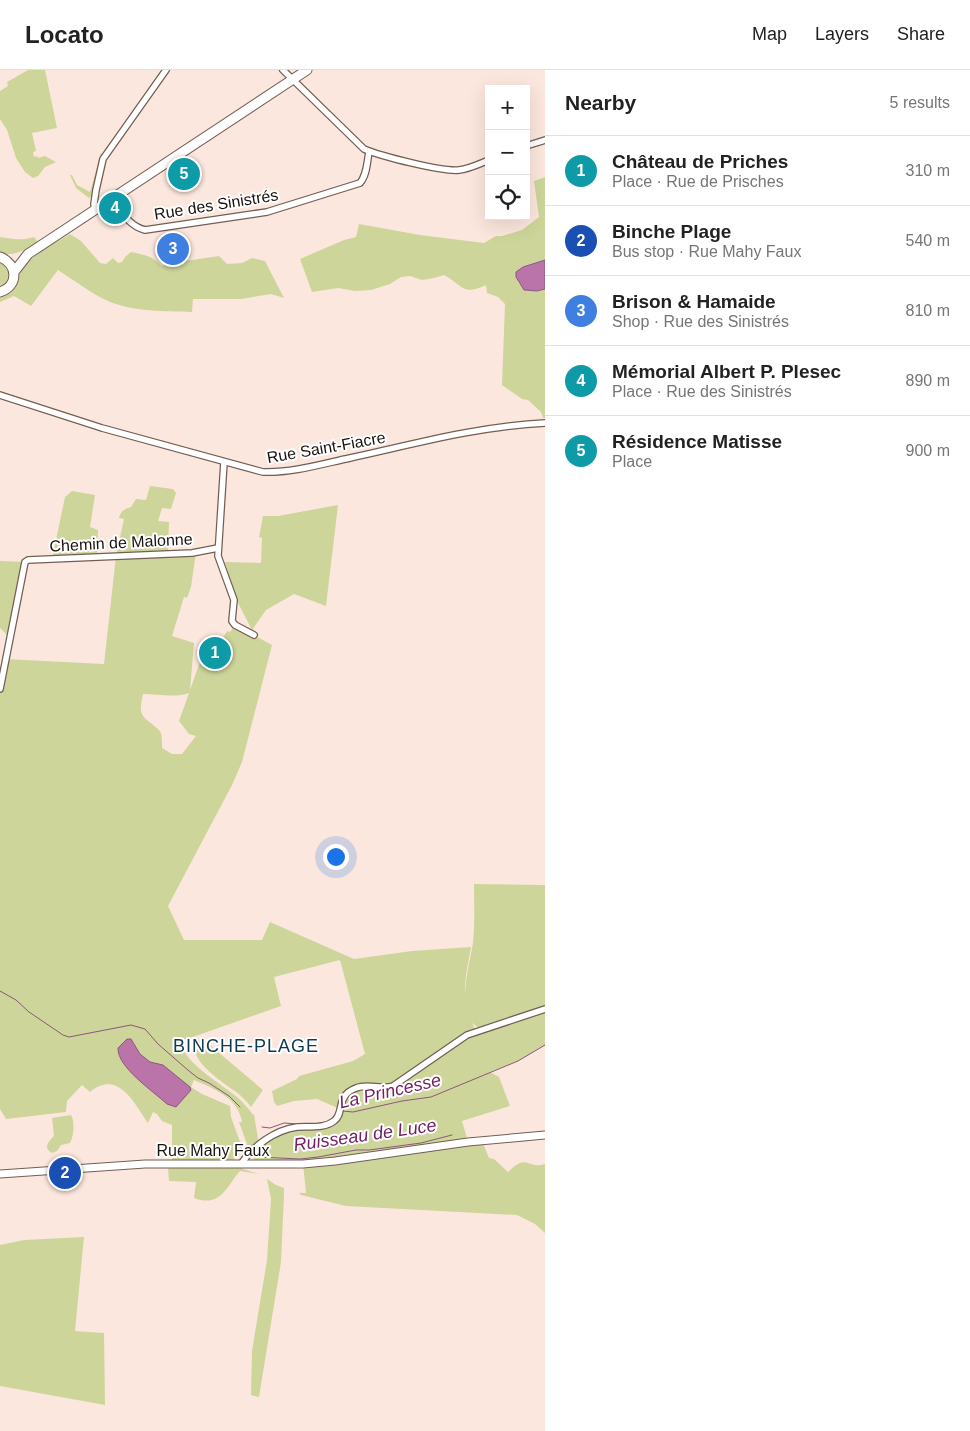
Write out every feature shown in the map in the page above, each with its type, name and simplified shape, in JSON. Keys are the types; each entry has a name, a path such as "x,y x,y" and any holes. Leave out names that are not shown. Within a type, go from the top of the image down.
{"main road":[{"path":"14,272 28,254 307,70"},
{"path":"3,259 28,254"},
{"path":"0,292 9,288 14,272 12,265 3,259"}],"street":[{"path":"95,210 96,190 103,159 166,70"},
{"path":"283,70 354,141 369,152 450,170 465,169 485,162"},
{"path":"530,145 545,140"},
{"name":"Rue des Sinistrés","path":"112,199 130,222 138,228 145,230 267,212 360,183 366,172 369,152"},
{"name":"Rue Saint-Fiacre","path":"0,395 102,428 256,471 272,473 499,426 545,423"},
{"path":"224,462 218,556 234,600 232,621 235,625 254,635"},
{"name":"Chemin de Malonne","path":"0,689 25,562 28,560 192,554 218,548"},
{"path":"241,1164 249,1152 281,1132 297,1127 328,1124 337,1119 342,1099 352,1090 362,1086 380,1088 394,1086 467,1035 545,1008"},
{"name":"Rue Mahy Faux","path":"0,1174 145,1164 303,1164 468,1142 545,1135"}],"green space":[{"path":"28,70 45,70 57,128 32,133 36,151 33,152 34,157 45,156 56,162 45,167 38,176 33,178 25,172 16,158 7,130 0,119 0,91 8,86 7,82"},
{"path":"101,153 103,156 92,196 89,198 76,188 70,175 72,175 77,185 90,192"},
{"path":"545,177 545,260 523,267 517,272 518,282 526,291 545,289 545,418 528,400 522,399 502,385 505,304 498,297 487,293 486,285 467,290 444,275 422,280 410,276 401,277 390,284 371,290 355,291 338,288 312,292 300,259 344,240 356,237 359,224 420,235 484,243 496,236 522,230 539,217 534,181"},
{"path":"70,234 81,241 100,263 106,264 113,258 118,263 122,262 131,252 148,256 162,266 219,256 227,264 242,263 252,258 265,261 284,298 271,294 241,299 193,299 192,312 138,309 118,305 101,298 58,270 31,306 14,296 0,302 0,298 6,296 14,288 23,268 31,259"},
{"path":"0,237 21,239 34,237 38,242 20,252 5,254 0,252"},
{"path":"0,262 7,267 10,276 5,285 0,288"},
{"path":"150,486 173,489 176,493 171,509 162,508 158,521 169,522 168,554 196,552 191,587 187,598 184,597 172,636 194,643 190,690 207,642 216,644 235,625 272,645 242,762 232,785 168,906 184,940 262,940 270,922 354,959 412,951 471,947 465,980 465,1000 476,1031 545,1009 545,1045 518,1061 490,1072 499,1077 510,1106 462,1121 468,1142 482,1141 489,1158 494,1159 508,1172 524,1162 534,1165 545,1164 545,1233 535,1224 517,1215 346,1206 301,1195 299,1193 306,1193 303,1164 255,1161 252,1156 252,1148 248,1147 239,1122 242,1122 236,1106 224,1095 194,1080 191,1087 230,1106 231,1117 243,1150 231,1161 172,1160 172,1125 162,1121 153,1112 148,1123 124,1091 117,1086 109,1084 100,1086 90,1092 82,1085 67,1101 66,1112 6,1119 0,1109 0,689 5,659 104,664 116,556 124,519 119,518 122,512 131,507 136,499 146,500","holes":["189,693 179,721 189,734 196,736 182,754 172,754 162,748 161,733 142,714 143,694 172,696","340,960 365,1054 353,1061 299,1076 297,1079 272,1091 274,1102 277,1106 294,1101 317,1099 340,1109 330,1123 281,1132 259,1145 254,1114 237,1097 193,1063 183,1047 184,1040 281,1006 274,977","133,1042 140,1054 150,1062 163,1065 190,1087 118,1048"]},
{"path":"72,491 95,495 90,527 98,530 97,557 52,559 65,497"},
{"path":"338,505 326,606 294,594 266,610 252,630 235,597 225,562 261,563 262,538 259,537 263,516 278,516"},
{"path":"0,561 25,562 9,637 0,628"},
{"path":"474,884 545,885 545,1007 481,1028 472,1023 467,1014 465,1002 465,989 474,935"},
{"path":"201,1040 205,1041 263,1090 251,1107 240,1095 203,1065 195,1050 196,1043"},
{"path":"71,1115 74,1129 70,1143 61,1145 57,1151 52,1153 47,1147 54,1136 52,1118"},
{"path":"171,1165 233,1166 259,1174 240,1171 217,1198 203,1200 194,1198 196,1182 169,1181 168,1168"},
{"path":"267,1179 284,1188 284,1195 281,1262 259,1397 251,1395 252,1351 267,1260 271,1199"},
{"path":"84,1237 75,1331 104,1333 105,1405 0,1386 0,1245 24,1240"}],"shaded area":[{"path":"545,260 545,289 537,291 524,290 516,277 516,272 523,267"},
{"path":"127,1039 131,1039 140,1054 150,1062 163,1065 190,1087 191,1090 176,1107 167,1104 129,1071 123,1063 118,1048"}],"waterway":[{"name":"La Princesse","path":"0,991 16,1000 29,1012 63,1035 69,1037 131,1025 145,1029 158,1044 189,1071 229,1096 240,1107"},
{"name":"La Princesse","path":"342,1111 353,1112 402,1101 431,1097 518,1061 545,1045"},
{"name":"La Princesse","path":"314,1124 327,1122"},
{"name":"La Princesse","path":"262,1127 270,1128 284,1123 297,1124"},
{"name":"Ruisseau de Luce","path":"254,1153 258,1157 300,1159 356,1150 421,1143 452,1135"}],"place":[{"name":"Résidence Matisse","path":"184,174"},
{"name":"Mémorial Albert P. Plesec","path":"115,208"},
{"name":"Brison & Hamaide","path":"173,249"},
{"name":"Château de Priches","path":"215,653"},
{"name":"Binche Plage","path":"65,1173"}],"district":[{"name":"BINCHE-PLAGE","path":"246,1046"}]}
